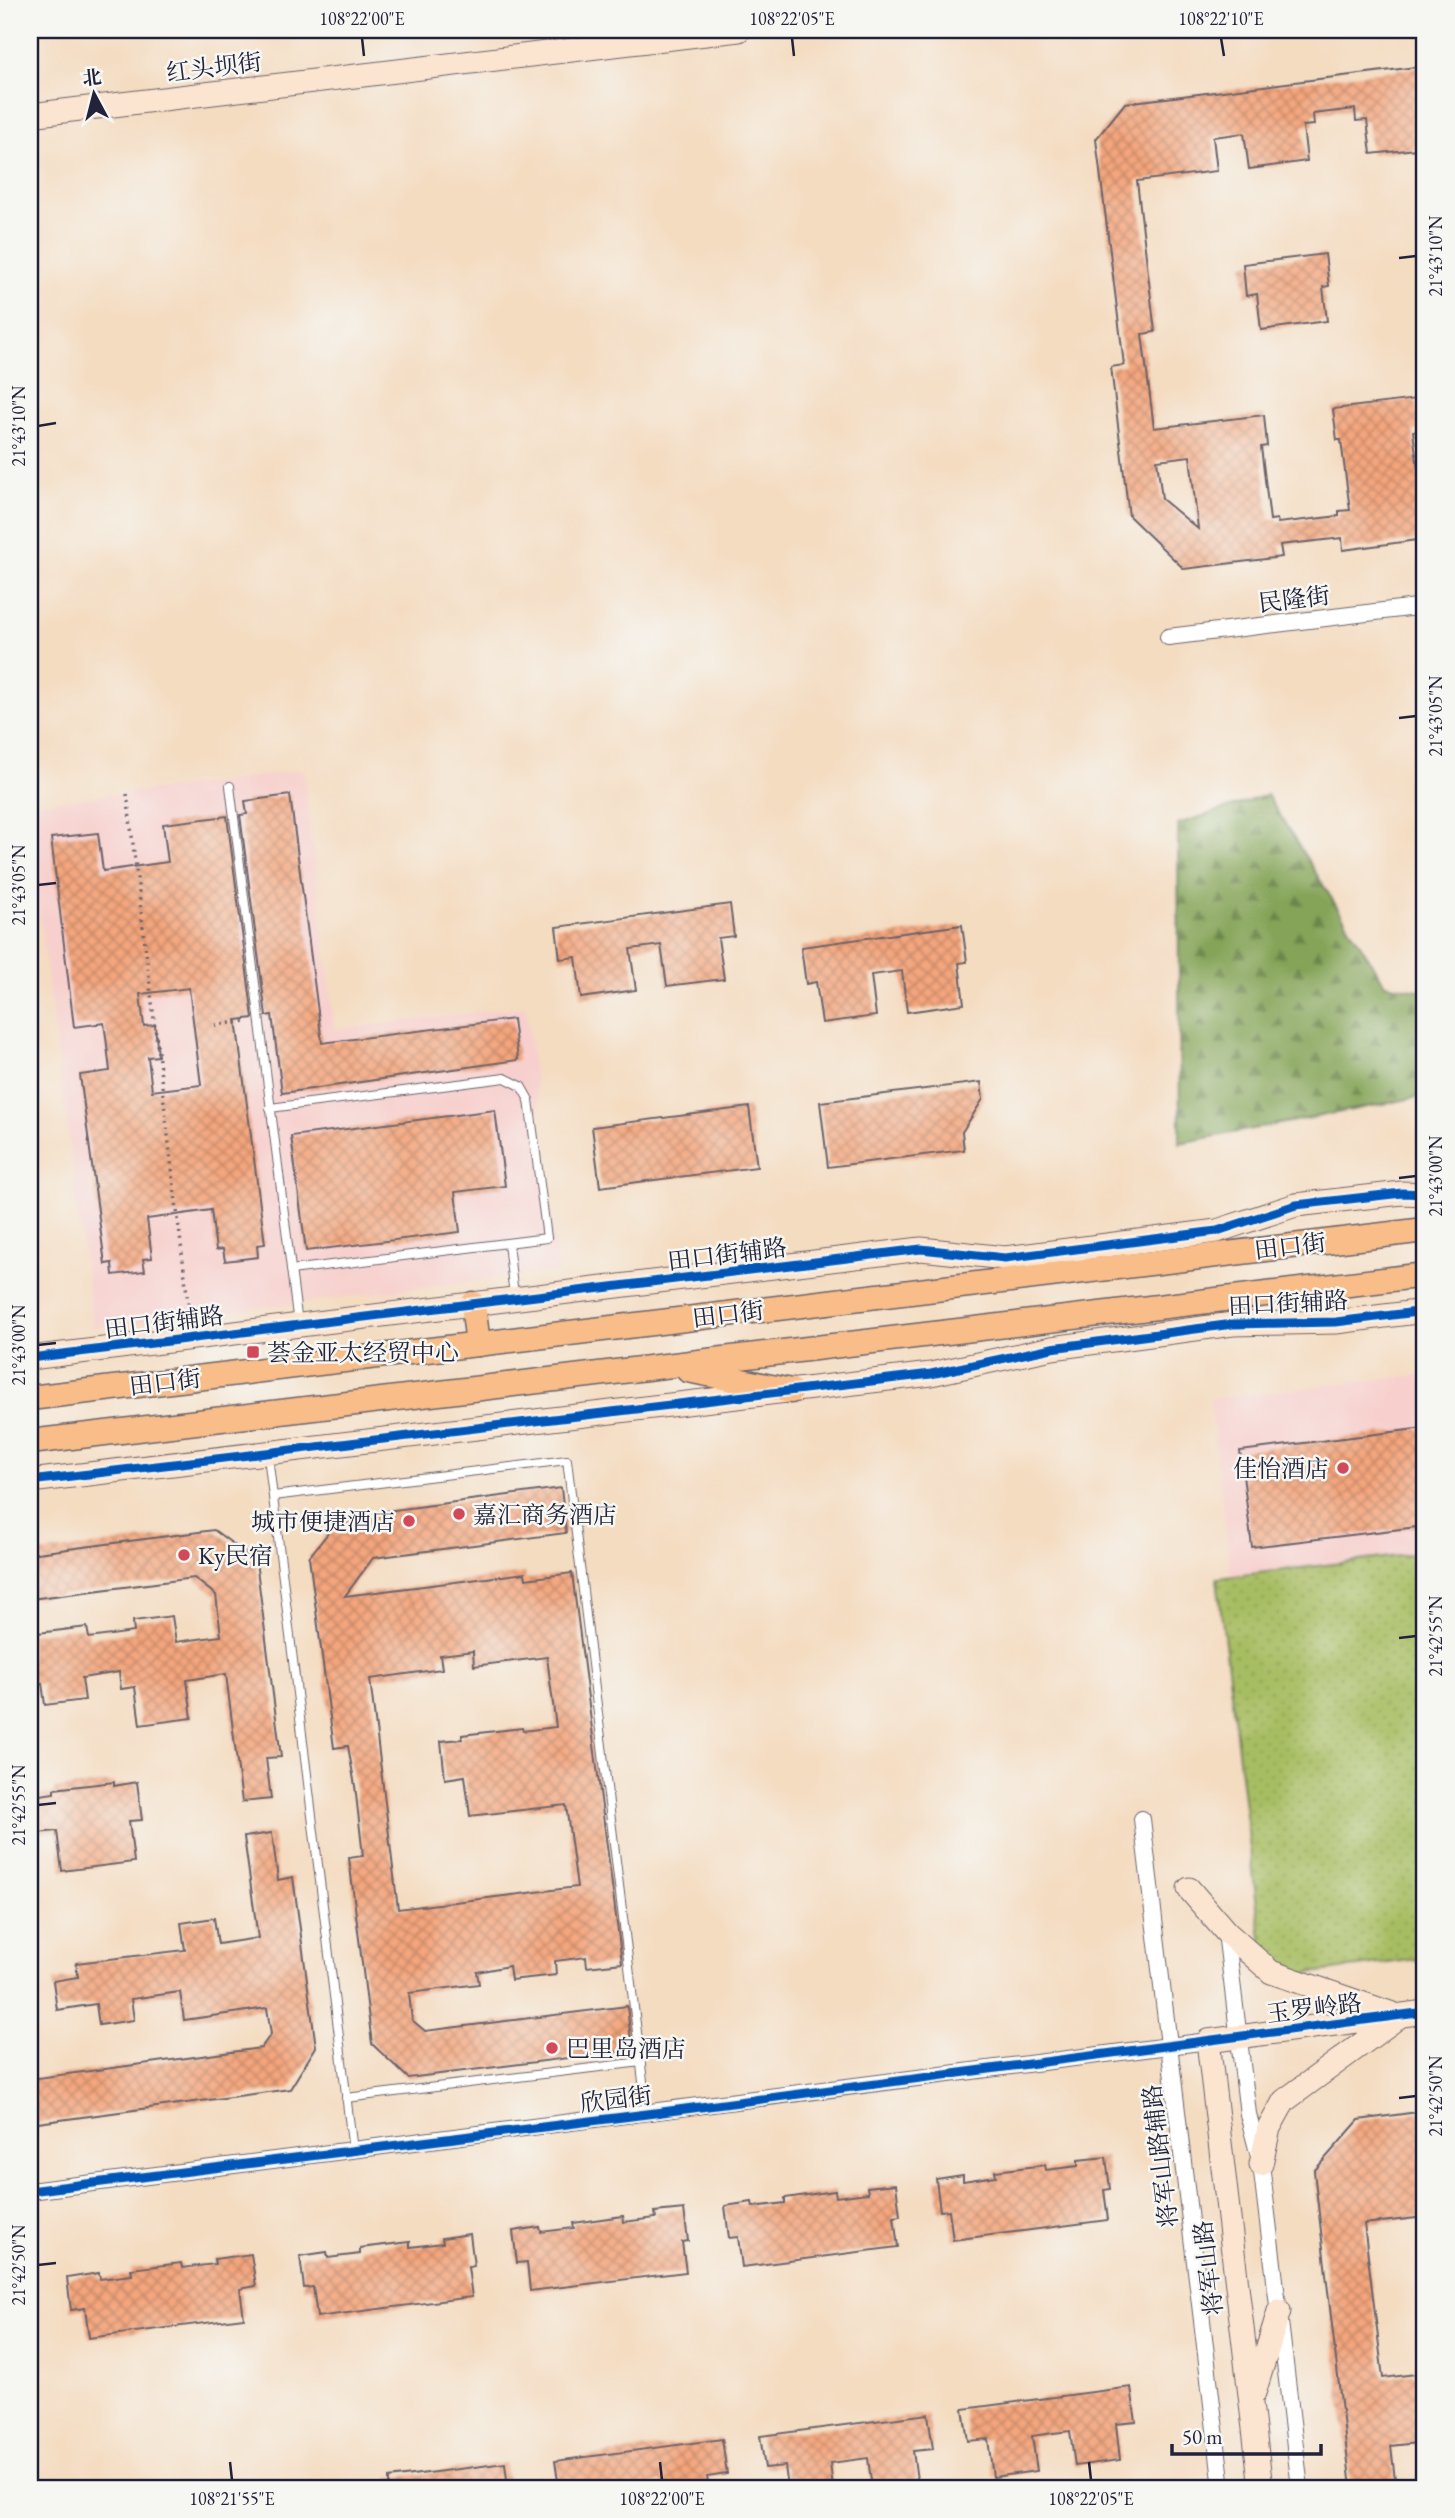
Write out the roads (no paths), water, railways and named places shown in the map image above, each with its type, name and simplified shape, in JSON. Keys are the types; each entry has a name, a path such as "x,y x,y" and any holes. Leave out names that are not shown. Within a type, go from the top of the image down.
{"main road":[{"name":"田口街","path":"30,1398 1425,1230"},
{"name":"田口街","path":"30,1442 1425,1275"},
{"path":"473,1304 478,1344"},
{"path":"667,1366 791,1391"}],"street":[{"name":"红头坝街","path":"30,116 738,30"},
{"name":"民隆街","path":"1168,637 1425,606"},
{"name":"田口街辅路","path":"30,1358 921,1249 1005,1258 1217,1231 1296,1205 1402,1193 1425,1194"},
{"name":"田口街辅路","path":"30,1481 931,1374 1052,1348 1233,1324 1336,1322 1425,1311"},
{"name":"将军山路辅路","path":"1142,1819 1222,2488"},
{"path":"1189,1889 1226,1933 1271,1972 1400,2016"},
{"path":"1226,1933 1248,2114 1261,2164 1300,2488"},
{"name":"玉罗岭路","path":"1208,2041 1425,2012"},
{"path":"1261,2164 1269,2127 1284,2101 1400,2016"},
{"name":"欣园街","path":"30,2192 1208,2041"},
{"name":"将军山路","path":"1208,2041 1261,2488"},
{"path":"1251,2403 1279,2311"}],"lane":[{"path":"230,786 298,1325"},
{"path":"270,1108 505,1078 521,1086 529,1100 547,1238 290,1270"},
{"path":"508,1243 515,1299"},
{"path":"268,1453 353,2151"},
{"path":"273,1496 567,1460 647,2114"},
{"path":"346,2098 641,2062"}],"place":[{"name":"荟金亚太经贸中心","path":"253,1352"},
{"name":"佳怡酒店","path":"1343,1468"},
{"name":"嘉汇商务酒店","path":"459,1514"},
{"name":"城市便捷酒店","path":"409,1521"},
{"name":"Ky民宿","path":"184,1555"},
{"name":"巴里岛酒店","path":"552,2048"}]}
